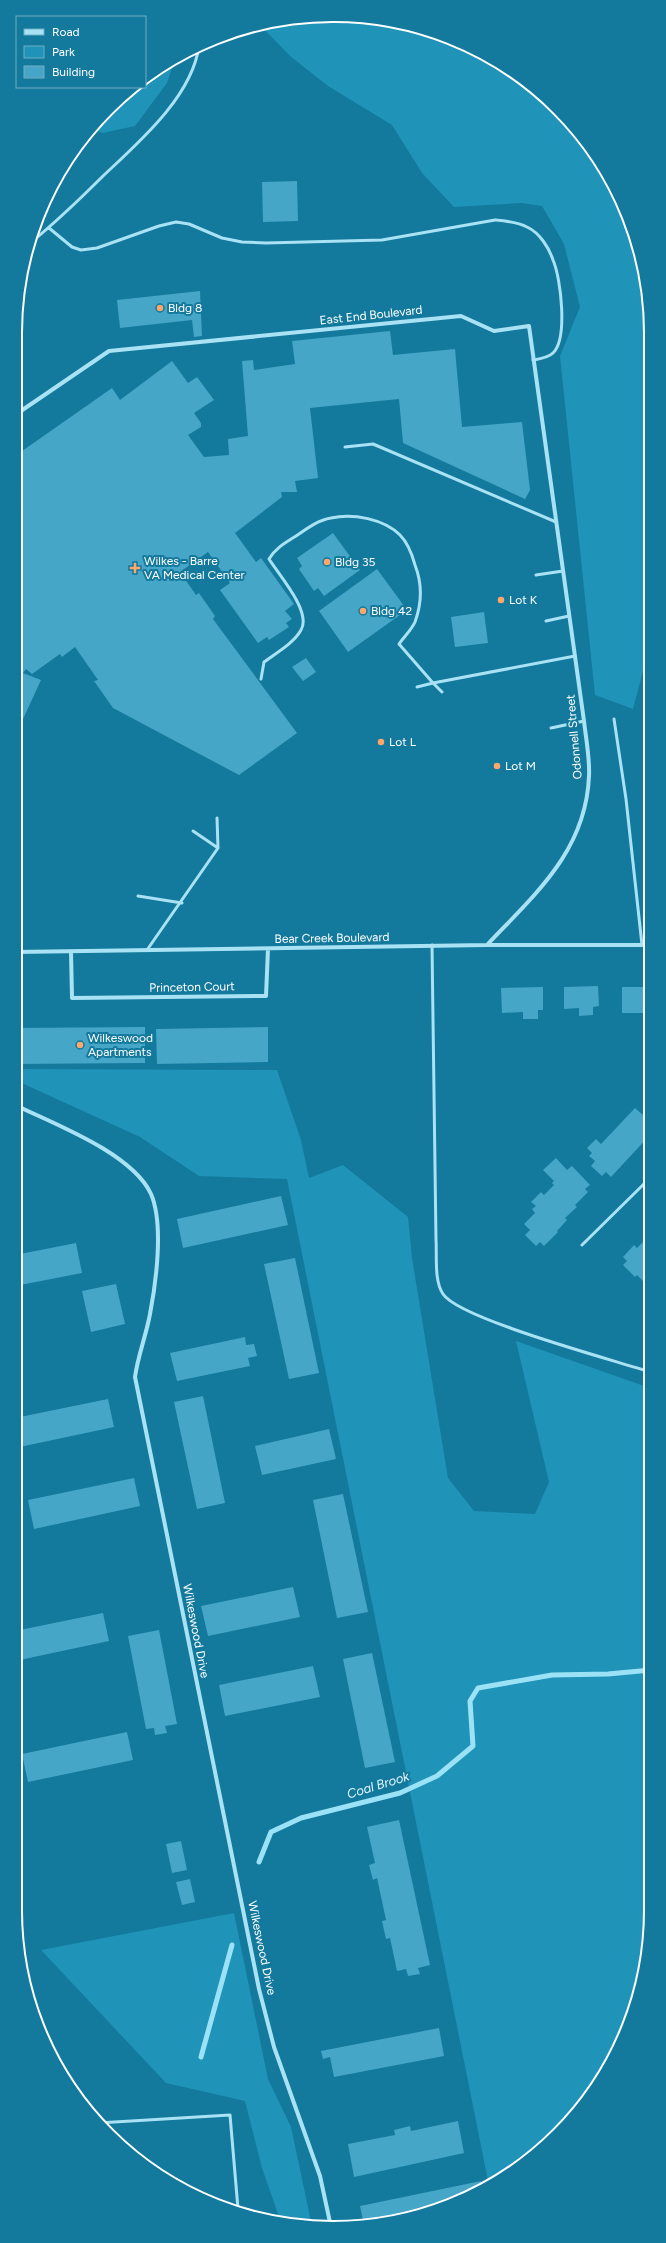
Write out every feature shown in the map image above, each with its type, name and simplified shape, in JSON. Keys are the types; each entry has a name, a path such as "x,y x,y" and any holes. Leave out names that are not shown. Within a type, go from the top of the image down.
{"street":[{"name":"East End Boulevard","path":"22,410 109,351 462,316 494,330 529,326 559,542"},
{"name":"Odonnell Street","path":"487,944 554,873 572,844 585,810 589,775 584,721 559,542"},
{"name":"Bear Creek Boulevard","path":"22,952 146,952 487,944 642,945"},
{"name":"Princeton Court","path":"71,952 72,998 266,996 268,949"},
{"name":"Wilkeswood Drive","path":"22,1108 100,1147 123,1161 140,1177 151,1194 156,1217 158,1254 150,1315 139,1353 135,1377 259,1989 274,2047 320,2176 330,2221"}],"lane":[{"path":"38,237 145,137 167,113 191,70 197,53"},
{"path":"49,228 72,247 81,250 97,248 159,226 176,222 189,224 222,238 242,242 266,243 382,240 495,220 513,222 528,227 538,236 554,261 559,282 561,330 558,344 553,352 543,358 533,360"},
{"path":"345,447 373,444 556,522"},
{"path":"262,679 264,662 295,637 301,630 304,622 304,614 299,604 269,559 274,550 315,524 331,518 347,516 369,519 385,524 400,535 410,549 420,585 420,604 415,623 399,644 442,692"},
{"path":"536,575 563,571"},
{"path":"546,621 569,616"},
{"path":"417,687 575,656"},
{"path":"614,720 626,806 642,945"},
{"path":"551,728 584,721"},
{"path":"146,952 182,903 218,848 217,818"},
{"path":"193,831 218,848"},
{"path":"138,896 182,903"},
{"path":"432,945 436,1240 438,1277 443,1294 456,1306 490,1322 644,1370"},
{"path":"582,1245 644,1184"},
{"path":"106,2123 230,2115 238,2205"}],"green space":[{"path":"333,22 374,25 413,33 471,54 506,74 553,113 592,160 612,195 627,233 638,272 644,333 644,668 633,709 595,695 560,356 580,307 564,244 542,206 522,203 454,207 422,173 392,125 328,86 290,56 265,30 292,25"},
{"path":"172,67 167,83 135,126 103,133 97,131 113,113 142,88 146,88 146,84"},
{"path":"22,1069 277,1070 301,1140 309,1178 343,1165 408,1217 412,1258 448,1478 474,1511 535,1514 549,1482 516,1341 644,1386 644,1910 638,1971 620,2029 612,2048 592,2083 567,2115 538,2144 506,2169 488,2179 287,1179 199,1176 140,1137 22,1083"},
{"path":"234,1913 268,2079 291,2127 311,2220 278,2216 262,2168 245,2101 166,2083 41,1950"}],"building":[{"path":"297,181 298,221 263,222 262,182"},
{"name":"Bldg 8","path":"200,291 202,336 194,337 192,320 120,328 117,300"},
{"path":"390,331 393,355 455,349 462,427 522,422 530,490 525,499 403,443 399,399 310,408 318,478 295,481 297,492 281,492 282,497 235,533 256,562 261,558 294,604 285,611 292,619 286,623 289,627 269,640 267,637 258,643 220,590 230,583 208,552 180,572 196,595 199,593 215,616 213,619 297,733 239,775 113,708 94,681 98,680 75,647 62,657 60,654 32,674 26,669 23,673 41,680 22,721 22,451 112,388 120,400 172,361 188,383 197,377 214,400 194,413 201,423 201,427 188,435 204,457 229,455 228,439 248,436 242,361 253,360 254,370 295,364 292,341"},
{"name":"Bldg 35","path":"333,533 360,570 324,596 318,588 314,591 299,569 302,566 297,558"},
{"name":"Bldg 42","path":"377,569 407,610 348,652 319,611"},
{"path":"484,612 488,643 455,647 451,617"},
{"path":"306,658 316,672 303,681 292,667"},
{"path":"598,986 599,1006 593,1007 593,1015 579,1016 579,1008 564,1009 564,987"},
{"path":"543,987 543,1010 538,1010 538,1019 523,1019 523,1012 502,1013 501,988"},
{"path":"622,987 644,987 644,1013 622,1013"},
{"name":"Wilkeswood Apartments","path":"145,1027 145,1063 22,1064 22,1028"},
{"path":"268,1027 268,1062 157,1064 156,1029"},
{"path":"635,1108 643,1115 644,1114 644,1141 611,1177 606,1172 602,1176 591,1166 595,1161 589,1156 592,1153 587,1148 596,1139 601,1144"},
{"path":"556,1158 567,1170 572,1166 590,1185 585,1189 588,1192 575,1205 577,1207 565,1218 567,1220 557,1231 558,1232 544,1246 540,1242 536,1246 525,1235 530,1230 524,1224 535,1213 532,1209 536,1206 531,1202 541,1192 544,1195 554,1185 552,1183 554,1181 543,1170"},
{"path":"281,1196 288,1225 183,1248 177,1219"},
{"path":"644,1241 643,1281 637,1275 635,1277 623,1265 627,1261 623,1257 634,1245 637,1248"},
{"path":"76,1243 82,1273 22,1285 22,1254"},
{"path":"295,1258 319,1373 289,1379 264,1264"},
{"path":"116,1284 125,1324 91,1332 82,1291"},
{"path":"245,1337 246,1345 254,1344 257,1356 248,1358 250,1366 177,1381 170,1353"},
{"path":"203,1396 225,1503 197,1509 174,1402"},
{"path":"108,1399 114,1427 22,1447 22,1417"},
{"path":"329,1429 336,1459 262,1475 255,1446"},
{"path":"134,1478 140,1506 34,1529 28,1500"},
{"path":"343,1494 368,1612 337,1618 313,1500"},
{"path":"293,1587 300,1617 208,1636 201,1606"},
{"path":"103,1613 109,1641 22,1660 22,1630"},
{"path":"159,1630 177,1724 165,1726 167,1733 155,1735 154,1728 146,1729 128,1636"},
{"path":"372,1653 395,1762 365,1768 343,1659"},
{"path":"313,1666 320,1697 225,1716 219,1685"},
{"path":"127,1732 133,1760 28,1782 22,1754"},
{"path":"399,1820 430,1965 418,1968 420,1974 408,1976 406,1969 397,1971 390,1938 386,1939 382,1921 386,1920 377,1878 373,1880 369,1865 375,1863 367,1827"},
{"path":"181,1841 187,1870 172,1873 166,1844"},
{"path":"190,1879 195,1902 182,1905 176,1882"},
{"path":"439,2028 444,2056 334,2077 330,2057 323,2059 321,2051"},
{"path":"458,2121 464,2153 354,2177 348,2144 395,2135 394,2130 410,2126 411,2131"},
{"path":"481,2181 481,2183 471,2189 452,2197 394,2215 363,2219 360,2206"}],"waterway":[{"name":"Coal Brook","path":"259,1862 271,1832 301,1818 400,1793 437,1776 473,1746 470,1701 478,1688 552,1675 608,1674 644,1671"},
{"name":"Coal Brook","path":"201,2057 232,1945"}],"place":[{"name":"Bldg 8","path":"160,308"},
{"name":"Bldg 35","path":"327,562"},
{"name":"Wilkes - Barre VA Medical Center","path":"135,568"},
{"name":"Lot K","path":"501,600"},
{"name":"Bldg 42","path":"363,611"},
{"name":"Lot L","path":"381,742"},
{"name":"Lot M","path":"497,766"},
{"name":"Wilkeswood Apartments","path":"80,1045"}]}
